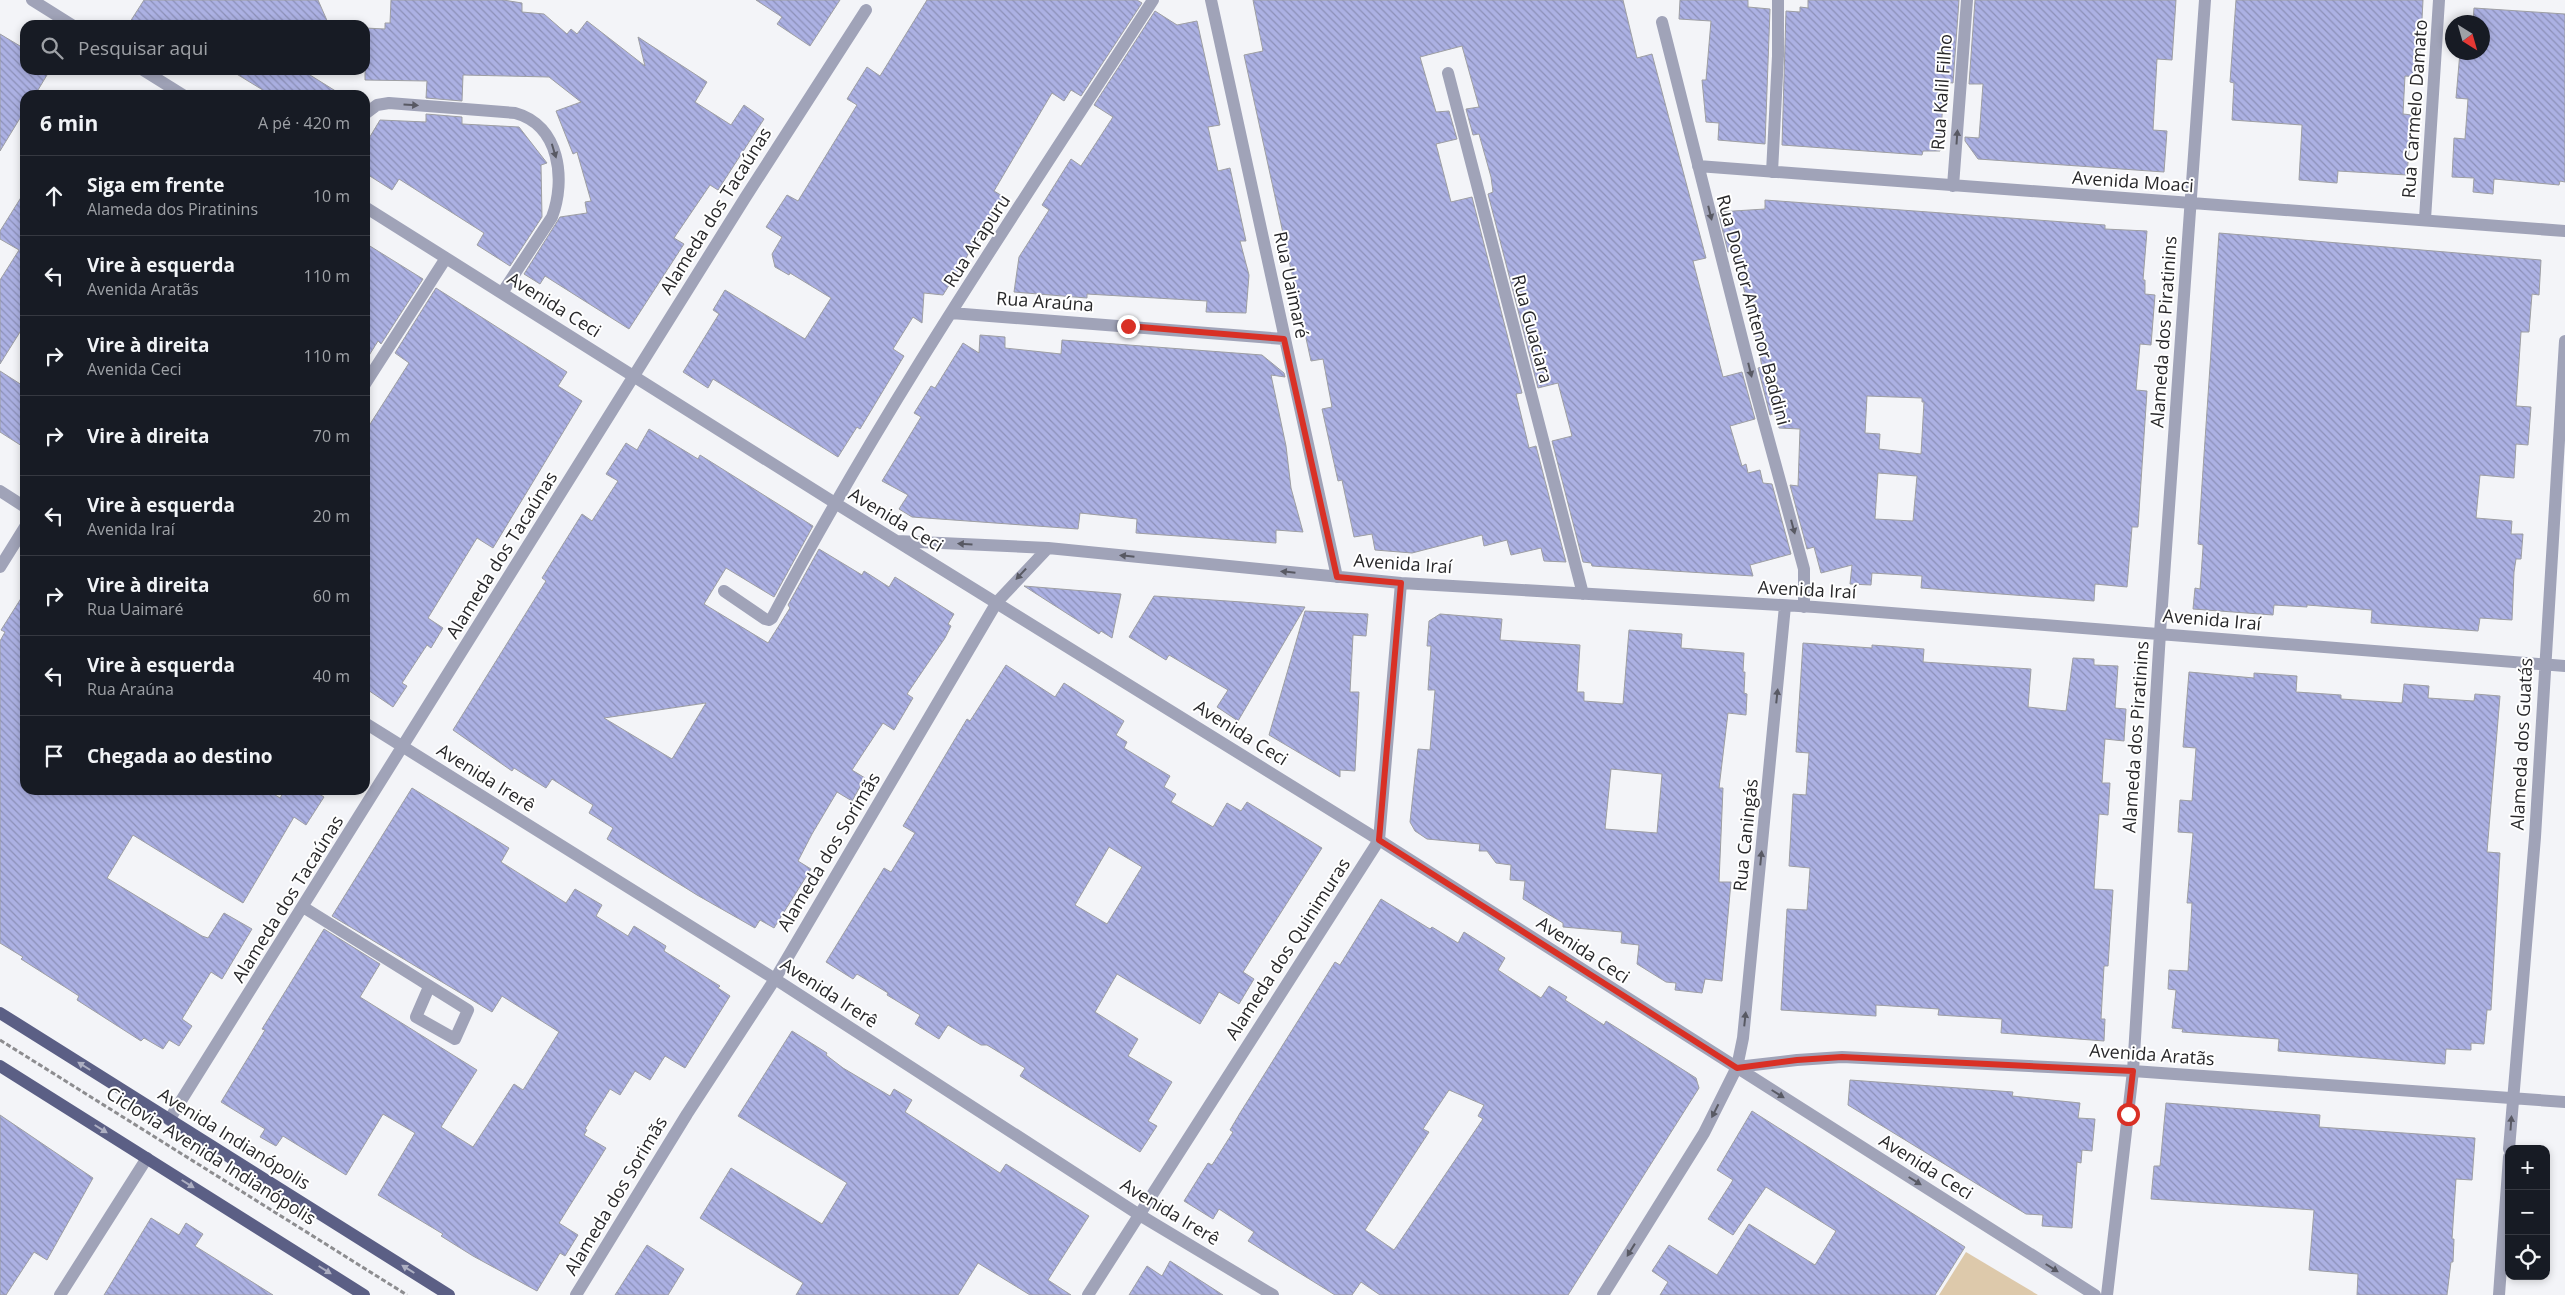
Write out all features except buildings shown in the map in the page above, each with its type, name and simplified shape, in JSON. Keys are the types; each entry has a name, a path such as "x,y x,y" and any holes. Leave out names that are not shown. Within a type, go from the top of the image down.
{"main road":[{"name":"Avenida Indianópolis","path":"0,1013 449,1295"},
{"path":"0,1066 364,1295"}],"street":[{"path":"32,0 64,20"},
{"name":"Rua Arapuru","path":"724,591 769,620 834,503 952,313 1153,0"},
{"name":"Rua Uaimaré","path":"1211,0 1337,577"},
{"path":"1772,172 1778,56 1778,0"},
{"name":"Rua Kalil Filho","path":"1953,186 1967,0"},
{"name":"Alameda dos Piratinins","path":"2107,1295 2133,1071 2160,633 2205,0"},
{"name":"Rua Carmelo Damato","path":"2425,219 2439,0"},
{"name":"Alameda dos Tacaúnas","path":"170,1120 634,375 866,10"},
{"name":"Rua Doutor Antenor Baddini","path":"1662,22 1750,372 1804,568 1804,607"},
{"name":"Rua Guaciara","path":"1448,73 1583,594"},
{"path":"151,75 175,90"},
{"path":"370,110 377,105 390,103 516,113 528,116 545,131 556,158 560,182 556,206 552,217 502,293"},
{"name":"Avenida Moaci","path":"1698,166 2565,231"},
{"name":"Avenida Ceci","path":"370,209 834,503 897,540 1379,840 2095,1295"},
{"path":"370,376 446,258"},
{"name":"Rua Araúna","path":"952,313 1284,339"},
{"name":"Alameda dos Guatás","path":"2509,1145 2535,837 2544,665 2561,478 2565,341"},
{"path":"0,491 20,504"},
{"path":"0,567 20,535"},
{"name":"Avenida Iraí","path":"897,540 1048,548 1401,583 1804,607 2160,633 2565,666"},
{"path":"997,602 1048,548"},
{"name":"Alameda dos Quinimuras","path":"1088,1295 1138,1214 1379,840 1401,583"},
{"name":"Alameda dos Sorimãs","path":"576,1295 687,1114 775,979 997,602"},
{"name":"Rua Caningás","path":"1603,1295 1704,1133 1737,1068 1743,1038 1785,606"},
{"name":"Avenida Irerê","path":"370,726 775,979 1138,1214 1273,1295"},
{"path":"303,907 429,987"},
{"name":"Avenida Aratãs","path":"1737,1068 1797,1060 1842,1057 2133,1071 2565,1102"},
{"path":"60,1295 147,1158"},
{"path":"2498,1295 2506,1190"}],"path":[{"name":"Ciclovia Avenida Indianópolis","path":"0,1040 407,1295"}],"shaded area":[{"path":"1966,1252 2038,1295 1939,1295"}],"route":[{"path":"1128,326 1284,339 1337,577 1401,583 1379,840 1737,1068 1797,1060 1842,1057 2133,1071 2128,1114"}]}
